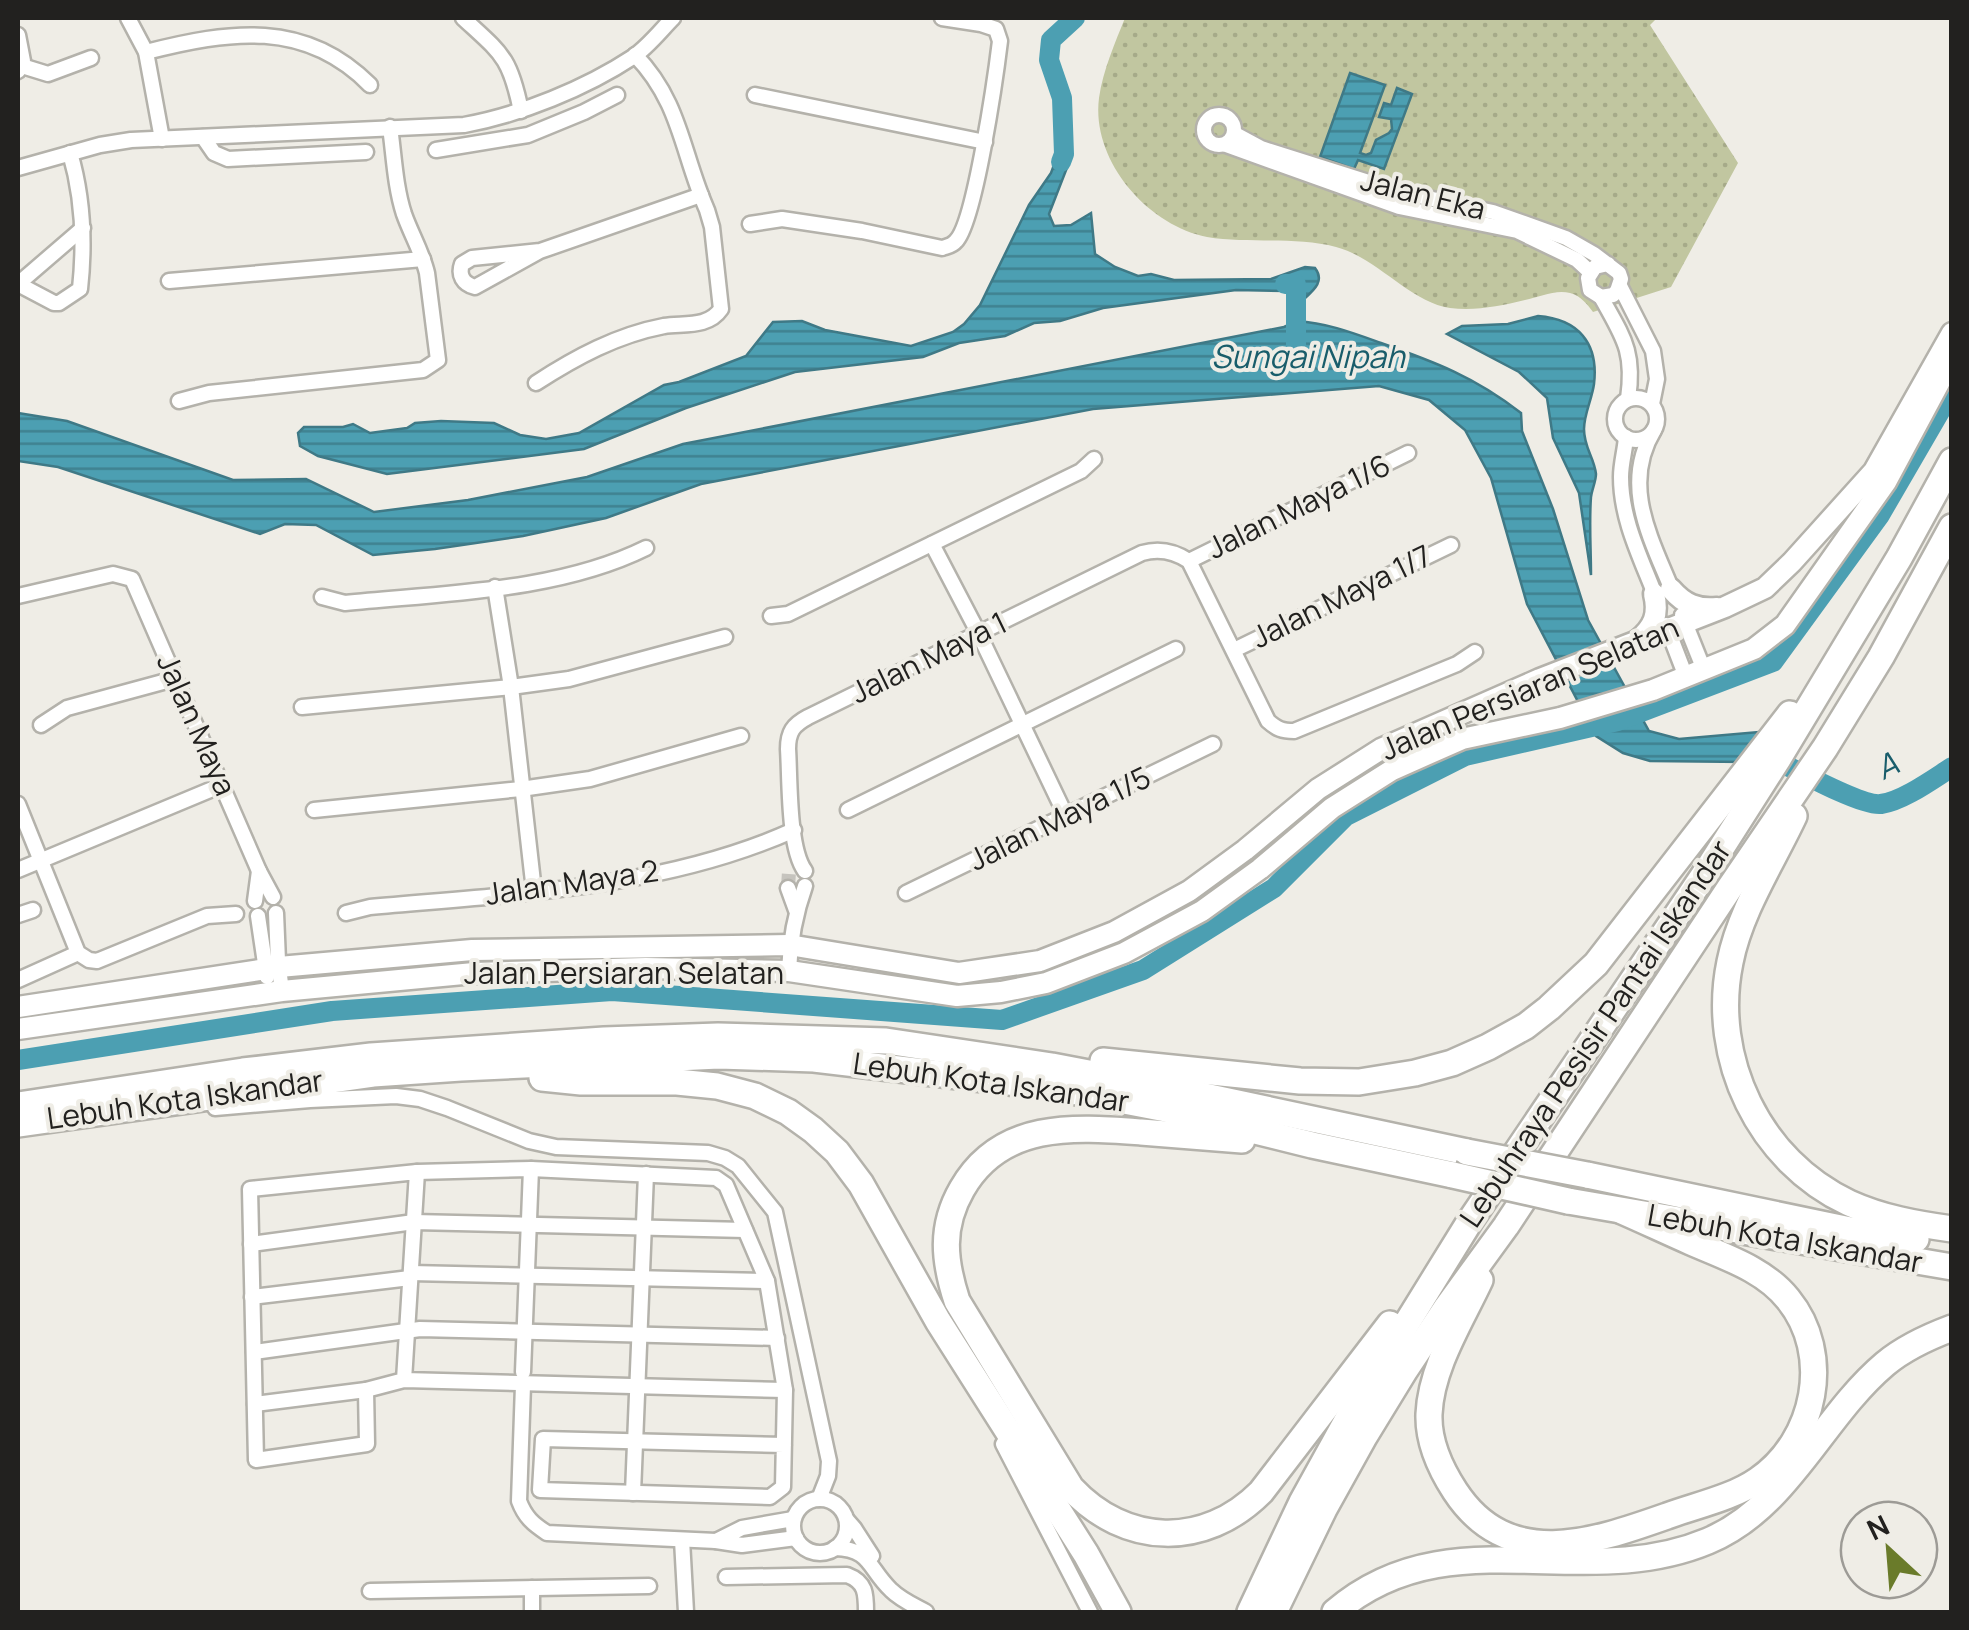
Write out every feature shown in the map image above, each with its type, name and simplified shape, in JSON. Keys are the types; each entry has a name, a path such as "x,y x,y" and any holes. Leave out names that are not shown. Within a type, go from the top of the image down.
{"highway":[{"name":"Lebuhraya Pesisir Pantai Iskandar","path":"1250,1612 1325,1458 1470,1221 1706,872 1900,558 1952,460"},
{"name":"Lebuhraya Pesisir Pantai Iskandar","path":"1274,1612 1364,1437 1438,1321 1506,1226 1826,748 1952,527"},
{"path":"886,1041 1326,1083 1388,1079 1452,1062 1488,1047 1526,1026 1596,964 1853,636"},
{"path":"1826,748 1737,936 1726,987 1732,1059 1744,1096 1761,1126 1782,1154 1813,1182 1869,1211 1907,1223 1952,1229"},
{"name":"Lebuh Kota Iskandar","path":"18,1105 371,1056 718,1036 886,1041 1148,1084 1850,1230 1952,1242"},
{"name":"Lebuh Kota Iskandar","path":"18,1126 355,1076 719,1056 814,1059 1052,1088 1166,1109 1568,1201 1952,1267"},
{"path":"461,1068 581,1082 717,1086 756,1096 813,1130 837,1152 861,1184 938,1321 1086,1554 1118,1612"},
{"path":"1312,1145 1091,1128 1045,1131 1026,1136 993,1154 964,1185 955,1202 946,1239 947,1270 957,1301 1064,1478 1080,1498 1108,1518 1148,1532 1177,1533 1223,1521 1251,1502 1470,1221"},
{"path":"1506,1226 1436,1379 1430,1431 1446,1478 1468,1509 1488,1525 1519,1540 1558,1545 1592,1540 1647,1523 1756,1482 1790,1448 1812,1395 1812,1358 1807,1334 1796,1310 1780,1290 1748,1267 1622,1210"},
{"path":"1335,1612 1379,1582 1440,1562 1608,1562 1649,1558 1710,1540 1752,1514 1776,1492 1884,1365 1907,1348 1952,1328"}],"street":[{"path":"128,18 146,52 162,139"},
{"path":"463,18 508,62 522,111"},
{"path":"18,168 100,145 464,125 495,120 574,89 636,55 673,18"},
{"path":"750,224 782,218 942,248 958,240 984,142 999,34 988,26 942,18"},
{"path":"146,52 241,34 286,36 352,67 370,85"},
{"path":"18,35 23,61 20,68 48,74 91,58"},
{"path":"536,383 569,361 615,340 664,326 704,322 717,315 722,302 712,227 675,115 654,74 636,55"},
{"path":"574,89 584,112"},
{"path":"436,150 528,135 616,95"},
{"path":"755,95 984,142"},
{"path":"464,125 469,146"},
{"path":"179,402 209,393 413,372 431,367 438,360 423,260 404,214 390,128"},
{"path":"317,131 319,154"},
{"path":"203,137 214,153 228,159 366,152"},
{"name":"Jalan Eka","path":"1663,591 1626,522 1622,502 1626,438 1617,429 1615,417 1628,398 1632,362 1622,334 1601,297 1588,284 1590,272 1577,260 1517,231 1399,207 1230,140 1400,192 1493,212 1540,227 1566,238 1619,273 1620,286 1653,351 1658,379 1652,404 1658,417 1640,462 1640,498 1663,591 1695,673"},
{"path":"70,152 83,228 80,284 76,294 54,303 18,284 83,228"},
{"path":"540,250 472,258 462,264 461,276 475,287 540,250 700,195"},
{"path":"169,281 423,260"},
{"path":"1590,272 1608,264"},
{"path":"1601,297 1613,295 1620,286"},
{"name":"Jalan Persiaran Selatan","path":"18,1007 272,968 472,950 790,945 960,973 1040,960 1114,932 1189,891 1318,789 1381,749 1540,678 1726,607 1765,588 1874,471 1952,333"},
{"name":"Jalan Persiaran Selatan","path":"18,1029 276,992 474,972 646,968 789,971 957,996 1046,983 1124,953 1202,910 1332,808 1392,770 1462,739 1560,718 1640,693 1754,649 1784,625 1886,482 1952,359"},
{"path":"1628,398 1637,397 1652,404"},
{"path":"1626,438 1642,439 1654,430"},
{"name":"Jalan Maya 1/6","path":"1189,561 1408,452"},
{"path":"771,616 788,614 1081,472 1094,459"},
{"path":"932,544 1066,816"},
{"name":"Jalan Maya 1/7","path":"1234,650 1450,545"},
{"path":"322,597 345,602 545,581 646,548"},
{"name":"Jalan Maya 1","path":"789,971 799,872 788,749 792,728 1142,553 1167,551 1189,561"},
{"path":"1189,561 1268,721 1285,731 1294,731 1457,664 1475,652"},
{"path":"1792,562 1816,578"},
{"name":"Jalan Maya","path":"18,596 113,574 132,579 275,905 272,968"},
{"path":"496,587 534,892"},
{"path":"1629,644 1652,627 1663,591 1697,608 1726,607"},
{"path":"302,707 569,679 725,636"},
{"path":"848,810 1176,650"},
{"path":"41,725 67,708 174,679"},
{"path":"314,810 590,779 741,736"},
{"name":"Jalan Maya 1/5","path":"906,893 1213,744"},
{"path":"18,870 222,785"},
{"path":"18,804 78,953 89,960 97,961 208,916 236,914"},
{"name":"Jalan Maya 2","path":"346,913 370,907 534,892 651,874 719,858 794,830"},
{"path":"259,870 256,909 276,992"},
{"name":"Jalan Maya 1","path":"788,888 796,910"},
{"path":"18,915 33,910"},
{"path":"18,980 78,953"},
{"path":"18,1126 396,1096 447,1108 529,1141 556,1146 708,1153 724,1158 738,1166 776,1212 829,1461 819,1498"},
{"path":"530,1169 519,1501 524,1516 547,1533 716,1541 742,1546 796,1538"},
{"path":"366,1390 367,1444 256,1460 250,1189 417,1172 530,1169 716,1178 726,1185 767,1281 785,1390 784,1445 783,1486 770,1497 540,1490 543,1438 784,1445"},
{"path":"404,1380 417,1172"},
{"path":"633,1492 646,1174"},
{"path":"252,1244 414,1222 746,1230"},
{"path":"252,1297 411,1275 767,1281"},
{"path":"938,1321 1090,1612"},
{"path":"254,1352 420,1329 777,1338"},
{"path":"255,1404 366,1390 404,1380 523,1378 637,1387 785,1390"},
{"path":"884,1581 837,1504 819,1498 803,1505 793,1520 801,1546 818,1553 835,1548 862,1553 884,1581 893,1592 926,1612"},
{"path":"716,1541 742,1528 793,1520"},
{"path":"835,1548 845,1536 846,1520"},
{"path":"682,1540 686,1612"},
{"path":"726,1578 847,1575 863,1585 866,1612"},
{"path":"370,1591 649,1586"},
{"path":"532,1588 532,1612"}],"green space":[{"path":"1125,18 1657,18 1650,25 1738,163 1671,287 1593,312 1581,298 1565,292 1488,307 1450,308 1421,297 1351,252 1305,242 1207,237 1164,219 1144,204 1114,166 1099,121 1103,77"}],"water":[{"path":"1350,73 1385,85 1360,153 1371,153 1376,140 1392,129 1391,119 1379,117 1384,103 1391,105 1397,88 1412,94 1384,169 1358,160 1354,169 1320,157"},
{"path":"1064,138 1070,160 1049,214 1054,226 1071,225 1091,213 1095,254 1115,267 1138,276 1151,274 1174,280 1271,279 1305,267 1315,268 1317,285 1304,299 1291,299 1286,291 1236,290 1103,308 1060,321 1034,323 1005,336 959,343 923,357 795,372 686,408 584,449 387,474 318,456 300,446 298,433 304,427 353,424 370,433 441,421 494,423 520,435 546,439 579,433 664,385 746,356 773,322 802,321 825,330 911,346 953,332 980,305 1029,205 1051,173"},
{"path":"1538,316 1575,328 1593,356 1594,384 1584,429 1596,474 1590,506 1591,575 1579,493 1553,438 1547,398 1519,372 1447,334 1462,326 1508,324"},
{"name":"Sungai Nipah","path":"1297,321 1340,329 1437,364 1471,380 1521,413 1522,431 1553,509 1588,620 1649,731 1679,739 1759,732 1766,736 1746,762 1650,761 1623,753 1596,736 1527,604 1491,478 1465,430 1429,400 1379,386 1093,409 701,484 606,518 523,536 373,555 316,525 285,524 260,534 58,467 18,461 18,413 67,421 233,480 306,479 374,512 468,500 587,477 683,444 1284,327"}],"waterway":[{"path":"1061,162 1062,98 1049,60 1051,40 1075,18"},
{"path":"1285,284 1296,284 1296,349"},
{"path":"18,1060 332,1011 612,991 1002,1020 1143,970 1274,888 1346,816 1465,756 1618,721 1773,662 1880,515 1952,391"},
{"name":"A","path":"1764,754 1841,792 1881,804 1908,794 1952,767"}],"tunnel":[{"path":"788,888 789,871"}]}
